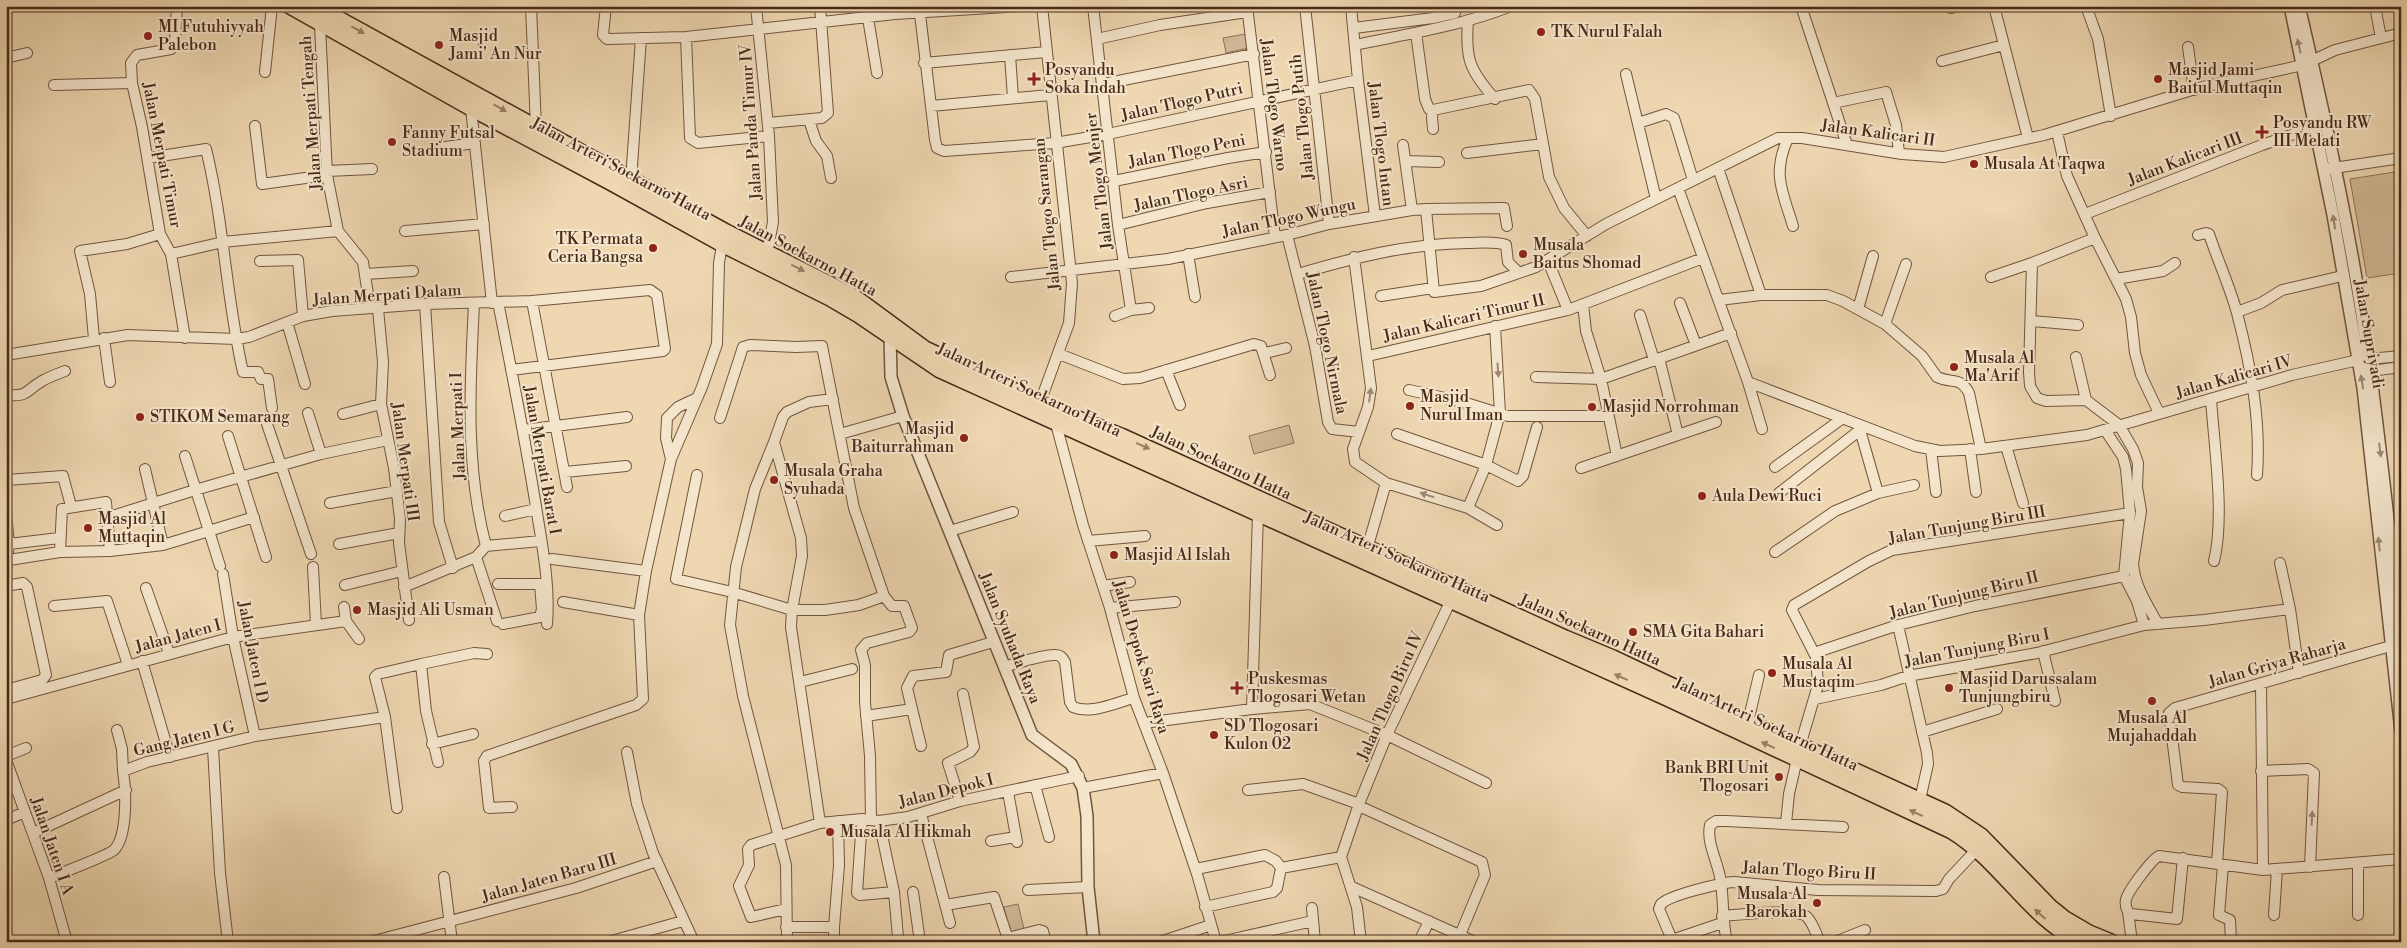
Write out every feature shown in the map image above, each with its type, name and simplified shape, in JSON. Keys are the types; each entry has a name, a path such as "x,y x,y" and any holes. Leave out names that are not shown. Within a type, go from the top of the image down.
{"main road":[{"name":"Jalan Arteri Soekarno Hatta","path":"290,6 320,25 402,63 471,108 612,182 766,259 859,315 940,370 1046,412 1258,513 1365,555 1451,600 1670,692 1798,752 1952,831 1978,848 2025,900 2049,922 2080,942"},
{"name":"Jalan Soekarno Hatta","path":"316,6 402,63 536,128 631,180 724,238"},
{"name":"Jalan Soekarno Hatta","path":"766,259 853,296 925,349 1046,412 1121,436 1365,555 1670,692 1748,722 1798,752 1920,800 1945,812 1981,836 2050,906 2066,919 2089,933 2111,942"}],"street":[{"name":"Jalan Merpati Timur","path":"177,6 174,46 166,52 137,55 131,63 132,83 148,158 160,234 170,254 185,338"},
{"path":"265,72 272,6"},
{"path":"531,6 536,128"},
{"path":"606,6 604,38 686,37 868,18 894,10 920,14 972,8 1020,6"},
{"name":"Jalan Panda Timur IV","path":"756,6 768,123 773,222 766,259"},
{"path":"768,123 822,118 828,113 820,6"},
{"name":"Jalan Tlogo Sarangan","path":"1042,6 1055,143 1071,271 1070,323 1059,354 1046,412"},
{"name":"Jalan Tlogo Menjer","path":"1092,6 1103,84 1118,225 1131,310"},
{"name":"Jalan Tlogo Putih","path":"1305,6 1329,224"},
{"name":"Jalan Tlogo Intan","path":"1351,6 1358,80 1376,216"},
{"path":"1354,28 1459,15 1510,6"},
{"path":"1801,6 1847,145"},
{"path":"1994,6 2028,138"},
{"path":"2086,6 2098,39 2111,116"},
{"name":"Jalan Supriyadi","path":"2290,6 2325,123 2342,276 2363,360 2370,371 2392,569 2401,731"},
{"name":"Jalan Supriyadi","path":"2299,6 2308,63 2314,128 2329,169 2363,360 2401,630"},
{"path":"2375,6 2381,38"},
{"path":"1097,39 1247,9"},
{"name":"Jalan Tlogo Warno","path":"1247,9 1260,100 1275,237"},
{"path":"920,14 924,63 931,106 1050,95"},
{"path":"1355,45 1416,33 1459,15"},
{"path":"1459,15 1468,60 1476,76 1495,99"},
{"path":"868,18 877,73"},
{"name":"Jalan Merpati Tengah","path":"320,25 327,173 338,231 363,262 374,308"},
{"path":"1416,33 1425,99 1429,109 1434,110 1495,99 1530,90 1535,99 1548,177 1564,208 1587,236"},
{"name":"Jalan Kalicari II","path":"1779,139 1847,145 1899,154 1944,157 2057,132 2194,90 2308,63 2335,50 2401,33"},
{"path":"686,37 689,135 692,140 698,143 769,136"},
{"path":"631,180 641,38"},
{"path":"1942,61 2004,45"},
{"path":"2188,47 2194,90"},
{"path":"924,63 1046,52"},
{"path":"6,58 27,53"},
{"path":"1103,84 1254,54"},
{"path":"1010,55 1014,98"},
{"path":"1626,74 1656,199"},
{"name":"Jalan Tlogo Putri","path":"931,106 935,145 944,151 1055,143 1108,134 1358,80"},
{"path":"54,85 132,83"},
{"path":"1833,102 1886,92 1896,125 1899,154"},
{"name":"Jalan Merpati Barat I","path":"471,108 495,302 524,430 541,541 547,624"},
{"path":"1433,129 1432,117 1434,110"},
{"path":"1638,124 1671,114 1674,118 1693,180"},
{"path":"809,120 816,141 827,156 831,178"},
{"name":"Jalan Kalicari III","path":"2085,214 2262,145 2325,123"},
{"path":"255,126 262,184 327,173 372,169"},
{"path":"2057,132 2067,176 2095,238 2126,298 2135,353 2142,375 2160,413"},
{"path":"1426,209 1434,292 1481,286 1548,261 1587,236 1656,199 1779,139 1782,151 1778,173 1793,226"},
{"path":"438,148 474,143"},
{"path":"1467,153 1543,144"},
{"path":"1403,145 1412,210"},
{"path":"148,158 206,148 223,242 236,339 244,373 258,372 262,379 268,380 272,408"},
{"name":"Jalan Tlogo Peni","path":"1114,181 1266,152"},
{"path":"2329,169 2401,158"},
{"path":"1406,161 1439,162"},
{"path":"1718,168 1761,295"},
{"path":"1678,188 1731,333 1762,429"},
{"name":"Jalan Tlogo Asri","path":"1118,225 1206,203 1270,192"},
{"name":"Jalan Tlogo Wungu","path":"1011,277 1168,259 1287,235 1329,224 1412,210 1504,208 1508,226"},
{"path":"405,231 484,224"},
{"path":"170,254 223,242 338,231"},
{"path":"110,382 80,251 127,244 160,234"},
{"path":"2198,235 2209,234 2237,312 2254,388 2258,421 2257,475"},
{"name":"Jalan Tlogo Nirmala","path":"1287,235 1315,346 1328,422 1332,429 1359,432"},
{"path":"512,807 489,808 484,761 487,756 636,705 643,699 639,615 646,571 671,459 717,344 718,281 724,238"},
{"path":"1991,277 2095,238"},
{"path":"1298,274 1354,257 1428,244 1504,243 1508,262 1519,273"},
{"path":"1188,254 1195,297"},
{"path":"1858,309 1873,256"},
{"path":"1354,257 1371,388 1368,407 1353,449 1355,462 1386,483 1468,508 1497,525"},
{"name":"Jalan Kalicari Timur II","path":"1368,356 1568,310 1703,258"},
{"path":"260,261 298,260 303,316"},
{"path":"1548,261 1568,310"},
{"path":"2032,263 2029,372 2034,393 2037,398 2046,401 2086,400 2119,425 2133,449 2138,463 2137,487 2141,511 2134,572 2137,585 2158,624"},
{"path":"2116,279 2163,271 2175,263"},
{"path":"1884,324 1906,264"},
{"path":"365,274 413,271"},
{"path":"2237,312 2260,303 2282,290 2342,276"},
{"path":"1381,296 1433,288"},
{"name":"Jalan Merpati Dalam","path":"6,355 99,338 128,335 236,339 258,334 303,316 374,308 425,304 532,301 650,290 657,295 664,350 543,364"},
{"path":"1719,300 1761,295 1827,295 1858,309 1884,324 1922,356 1938,377 1958,380 1965,385 1969,393 1976,449 1976,492"},
{"path":"532,301 567,487"},
{"path":"1680,303 1696,345"},
{"path":"425,304 439,522 453,568"},
{"name":"Jalan Merpati I","path":"474,304 469,398 474,478 479,520 486,546"},
{"path":"1583,304 1586,331 1601,379 1617,456"},
{"name":"Jalan Merpati III","path":"374,308 384,362 381,404 397,491 402,571 409,620"},
{"path":"1115,316 1131,310 1149,308"},
{"path":"1640,315 1657,359 1678,435"},
{"path":"2031,321 2078,325"},
{"path":"287,322 305,384"},
{"path":"1468,508 1486,465 1500,414 1495,326"},
{"path":"1536,377 1601,379 1731,333"},
{"name":"Jalan Syuhada Raya","path":"890,335 892,376 903,416 1032,735 1071,764 1079,776 1083,788 1087,816 1088,887 1094,942"},
{"path":"1059,354 1123,379 1140,378 1254,344 1261,346 1265,353 1270,375"},
{"path":"720,418 743,347 750,345 822,346 854,508 884,596 892,606 904,606 912,628 909,632 867,643 862,647 865,665 866,716 870,756 870,820 857,893 860,895 894,892"},
{"path":"1265,353 1286,348"},
{"name":"Jalan Kalicari IV","path":"1748,382 1843,418 1861,428 1915,446 1932,449 1976,449 2087,435 2254,388 2292,375 2363,360 2401,356"},
{"path":"2076,357 2086,400"},
{"path":"511,370 543,364"},
{"path":"2370,371 2401,367"},
{"path":"1166,370 1180,405"},
{"path":"6,395 20,396 28,394 41,381 65,371"},
{"path":"1409,390 1463,402 1508,416 1608,416"},
{"path":"671,459 666,438 667,418 678,407 697,398"},
{"path":"786,942 786,864 743,696 730,625 732,592 753,499 783,417 787,412 809,402 833,398"},
{"path":"2211,400 2218,502 2217,550 2214,561"},
{"path":"343,414 381,404"},
{"name":"Jalan Depok Sari Raya","path":"1046,412 1110,608 1134,698 1163,773 1196,869 1216,942"},
{"path":"308,413 321,454"},
{"path":"840,434 903,416"},
{"path":"524,430 627,417"},
{"path":"1775,467 1843,418"},
{"path":"1581,468 1716,422"},
{"path":"267,424 311,554"},
{"path":"1397,434 1486,465 1518,480 1521,479 1537,427"},
{"path":"1779,493 1861,428 1878,493"},
{"path":"2105,430 2123,457 2128,479 2130,513 2124,576 2137,601 2144,625"},
{"path":"228,436 266,557"},
{"path":"106,518 321,454 388,440"},
{"path":"774,442 801,538 802,556 792,610 791,627 820,823"},
{"path":"2006,446 2023,503"},
{"path":"1932,449 1936,492"},
{"name":"Jalan Jaten I D","path":"185,456 221,570 233,637 255,736"},
{"path":"565,472 626,466"},
{"path":"145,469 164,544"},
{"path":"697,475 675,578 732,592 792,610 825,610 859,605 884,596"},
{"path":"6,480 63,476 71,506"},
{"path":"1365,555 1386,483"},
{"path":"1775,552 1835,511 1878,493 1914,485"},
{"path":"330,503 397,491"},
{"path":"60,552 59,538 63,508 105,501 110,551"},
{"path":"506,516 536,509"},
{"path":"950,531 1014,512"},
{"path":"6,513 9,544 7,565 60,552 110,551 164,544 254,517"},
{"path":"1252,709 1258,513"},
{"name":"Jalan Tunjung Biru III","path":"1814,653 1791,607 1852,570 1892,550 2130,513"},
{"path":"339,544 399,533"},
{"path":"1088,541 1145,536"},
{"path":"9,544 59,538"},
{"path":"404,587 476,557 486,546 541,541"},
{"path":"476,557 500,623 540,617 543,584 498,584"},
{"path":"552,559 646,571"},
{"path":"2280,563 2290,609 2299,673"},
{"path":"313,567 316,624"},
{"path":"345,584 402,571"},
{"name":"Jalan Tunjung Biru II","path":"1814,653 1898,625 1975,606 2124,576"},
{"path":"1103,586 1130,582"},
{"path":"6,586 23,583 27,587 46,675 42,680 6,690"},
{"path":"146,588 169,653"},
{"name":"Jalan Tlogo Biru IV","path":"1341,856 1387,735 1451,600"},
{"path":"54,606 107,601 128,665"},
{"path":"563,602 639,615"},
{"path":"1110,608 1175,602"},
{"path":"344,606 346,620 359,639"},
{"name":"Jalan Tunjung Biru I","path":"1815,699 1881,685 1908,676 2043,651 2144,625 2204,620 2290,609"},
{"name":"Jalan Jaten I","path":"6,699 233,637 346,620"},
{"path":"1898,625 1928,764 1920,800"},
{"path":"921,746 907,688 912,676 944,672 947,669 949,655 994,642"},
{"name":"Jalan Griya Raharja","path":"2220,864 2222,792 2218,789 2182,787 2178,785 2168,716 2172,710 2396,644"},
{"path":"2043,651 2055,701"},
{"path":"397,808 385,717 375,677 378,674 474,653 487,654"},
{"path":"1786,823 1789,794 1798,752 1818,685 1814,653"},
{"path":"1004,667 1057,655 1062,657 1065,662 1070,702 1073,707 1087,710 1134,698"},
{"path":"142,661 170,757"},
{"path":"421,664 426,711 432,744 438,762"},
{"path":"800,682 852,669"},
{"path":"1748,722 1759,675"},
{"path":"2261,684 2263,870"},
{"path":"960,801 948,763 970,752 974,747 963,694"},
{"path":"1144,723 1252,709 1310,704 1387,735 1486,784"},
{"path":"1922,732 1998,709"},
{"path":"866,716 912,710"},
{"name":"Gang Jaten I G","path":"49,878 114,850 122,828 126,790 123,771 255,736 385,717"},
{"path":"117,730 122,749 123,771"},
{"path":"432,744 473,734"},
{"path":"6,756 26,748"},
{"path":"213,748 220,873 228,942"},
{"path":"627,752 637,804 656,861 694,942"},
{"name":"Jalan Jaten I A","path":"6,760 49,878 67,942"},
{"path":"2261,771 2308,769 2314,773 2310,867"},
{"path":"1083,788 1163,773"},
{"name":"Jalan Depok I","path":"786,908 751,917 740,886 749,865 748,848 756,843 820,823 921,814 960,801 1079,776"},
{"path":"1248,790 1303,784 1359,805 1482,862 1486,870 1476,902 1460,935"},
{"path":"1035,785 1049,837"},
{"path":"33,833 126,790"},
{"path":"991,841 1017,839 1008,792"},
{"path":"6,820 25,812"},
{"path":"921,814 950,923"},
{"path":"870,820 894,892 898,937"},
{"path":"834,942 839,865 838,821"},
{"path":"1727,942 1722,920 1724,906 1721,883 1708,833 1710,825 1716,821 1726,821 1843,827"},
{"name":"Jalan Tlogo Biru II","path":"1672,941 1659,910 1661,904 1669,899 1721,883 1734,882 1818,890 1936,890 1943,889 1949,879 1978,848"},
{"path":"1196,869 1266,855 1281,868"},
{"path":"1281,868 1341,856 1357,906 1361,942"},
{"path":"2132,942 2126,900 2128,894 2152,861 2159,856 2263,870 2401,859"},
{"path":"2128,912 2131,914 2177,919 2183,858"},
{"name":"Jalan Jaten Baru III","path":"370,942 576,888 656,861"},
{"path":"2358,863 2358,915"},
{"path":"2220,864 2219,915 2230,920 2234,941"},
{"path":"1205,907 1273,892 1277,888 1281,868"},
{"path":"2274,915 2277,869"},
{"path":"444,877 452,942"},
{"path":"1028,890 1088,887"},
{"path":"1352,887 1475,942"},
{"path":"913,892 920,942"},
{"path":"945,905 994,897 1009,940 1039,930 1043,931 1046,942"},
{"path":"1312,908 1315,942"},
{"path":"1672,941 1722,920 1776,912 1805,915 1809,918 1817,941"},
{"path":"608,942 683,921"},
{"path":"1220,942 1313,921"},
{"path":"1420,942 1429,922"},
{"path":"1160,942 1211,925"},
{"path":"786,927 834,927"},
{"path":"1835,942 1865,930"}],"shaded area":[{"path":"1245,34 1248,48 1226,53 1223,38"},
{"path":"2401,171 2401,273 2367,278 2350,179"},
{"path":"1289,425 1294,443 1254,454 1249,436"},
{"path":"1018,904 1024,929 1010,933 1004,907"}],"place":[{"name":"TK Nurul Falah","path":"1541,32"},
{"name":"MI Futuhiyyah Palebon","path":"148,36"},
{"name":"Masjid Jami' An Nur","path":"439,45"},
{"name":"Posyandu Soka Indah","path":"1034,79"},
{"name":"Masjid Jami Baitul Muttaqin","path":"2158,79"},
{"name":"Posyandu RW III Melati","path":"2262,132"},
{"name":"Fanny Futsal Stadium","path":"392,142"},
{"name":"Musala At Taqwa","path":"1974,164"},
{"name":"TK Permata Ceria Bangsa","path":"653,248"},
{"name":"Musala Baitus Shomad","path":"1523,254"},
{"name":"Musala Al Ma'Arif","path":"1954,367"},
{"name":"Masjid Nurul Iman","path":"1410,406"},
{"name":"Masjid Norrohman","path":"1592,407"},
{"name":"STIKOM Semarang","path":"140,417"},
{"name":"Masjid Baiturrahman","path":"964,438"},
{"name":"Musala Graha Syuhada","path":"774,480"},
{"name":"Aula Dewi Ruci","path":"1702,496"},
{"name":"Masjid Al Muttaqin","path":"88,528"},
{"name":"Masjid Al Islah","path":"1114,555"},
{"name":"Masjid Ali Usman","path":"357,610"},
{"name":"SMA Gita Bahari","path":"1633,632"},
{"name":"Musala Al Mustaqim","path":"1772,673"},
{"name":"Puskesmas Tlogosari Wetan","path":"1237,688"},
{"name":"Masjid Darussalam Tunjungbiru","path":"1949,688"},
{"name":"Musala Al Mujahaddah","path":"2152,701"},
{"name":"SD Tlogosari Kulon 02","path":"1214,735"},
{"name":"Bank BRI Unit Tlogosari","path":"1779,777"},
{"name":"Musala Al Hikmah","path":"830,832"},
{"name":"Musala Al Barokah","path":"1817,903"}]}
